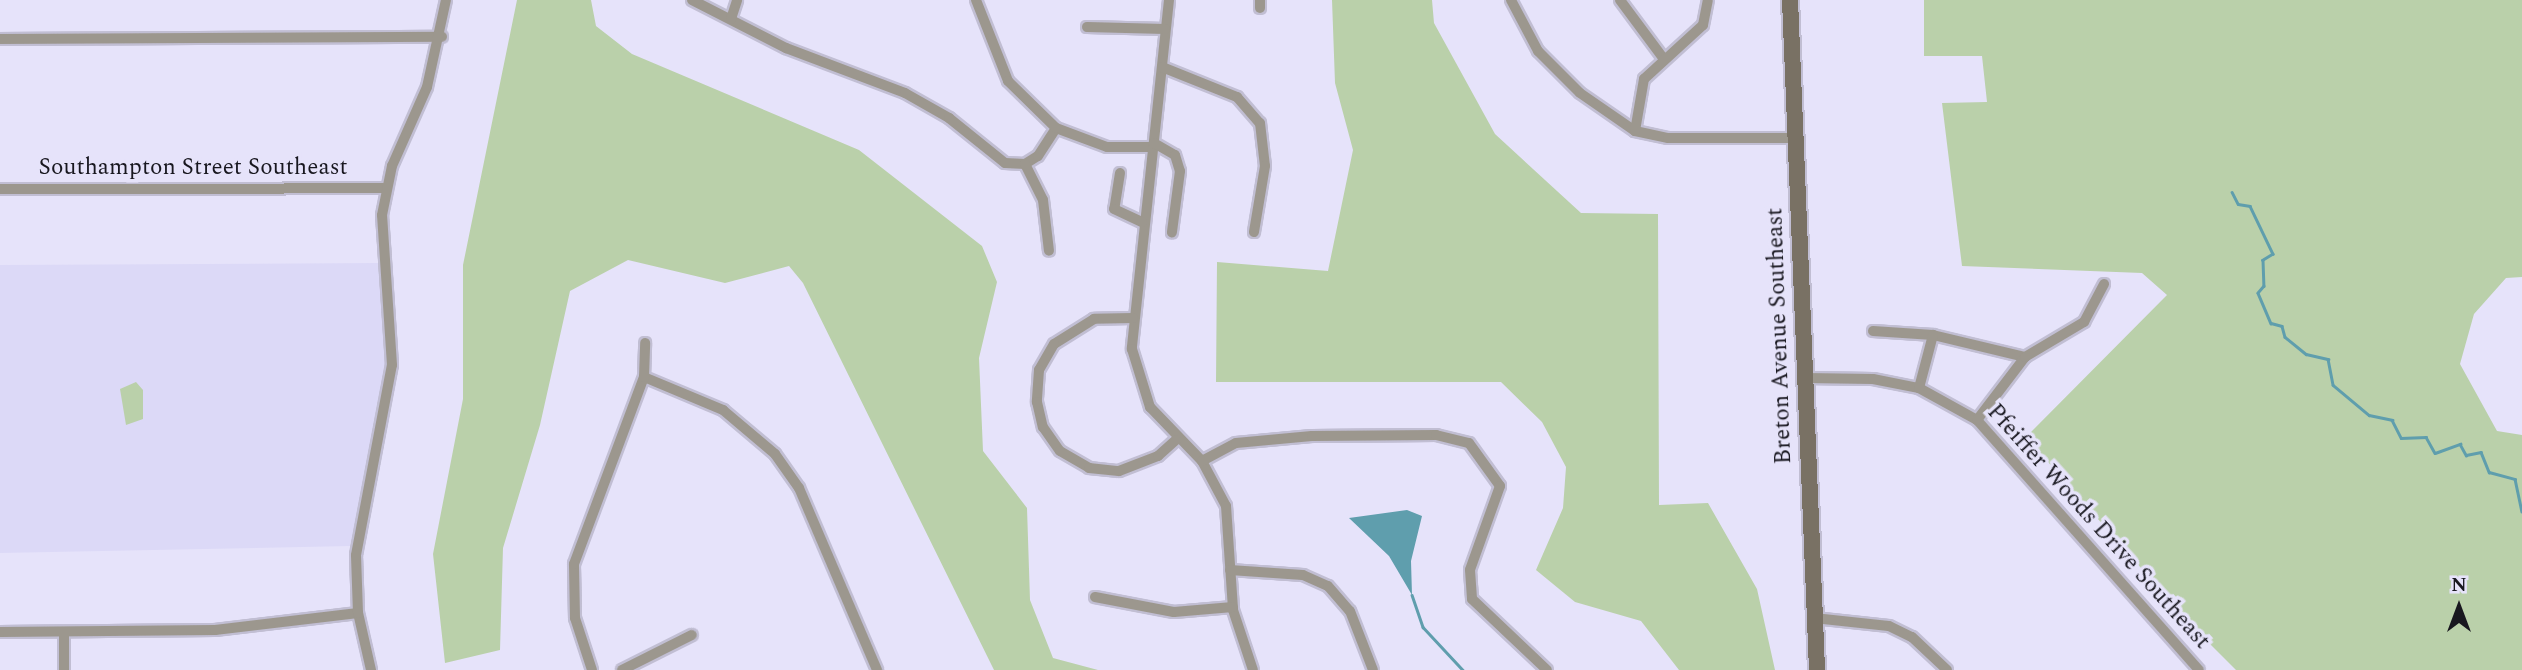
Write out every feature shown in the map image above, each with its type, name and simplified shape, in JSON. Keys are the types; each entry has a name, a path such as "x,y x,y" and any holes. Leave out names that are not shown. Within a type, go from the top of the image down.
{"main road":[{"name":"Breton Avenue Southeast","path":"1790,0 1817,670"}],"street":[{"path":"371,670 358,613 358,528 392,365 393,317 382,241 386,188 442,37 446,0"},
{"path":"692,0 786,48 905,93 949,118 1005,163 1025,164"},
{"path":"731,19 737,0"},
{"path":"976,0 1008,80 1056,128 1107,146 1151,145 1175,155 1180,171 1172,232"},
{"path":"1168,0 1163,67 1151,145 1133,318 1136,375 1150,407 1176,440 1202,461 1226,506 1233,607 1252,670"},
{"path":"1511,0 1538,51 1580,93 1635,131 1668,138 1796,138"},
{"path":"1620,0 1663,58"},
{"path":"1635,131 1644,79 1663,58 1703,25 1708,0"},
{"path":"1087,27 1165,29"},
{"path":"0,39 442,37"},
{"path":"1163,67 1237,97 1259,123 1265,166 1254,232"},
{"path":"1025,164 1056,128"},
{"path":"1025,164 1043,200 1049,251"},
{"path":"1120,173 1114,209 1142,222"},
{"name":"Southampton Street Southeast","path":"0,189 386,188"},
{"path":"1977,420 2025,357 2084,322 2104,284"},
{"path":"1133,318 1094,318 1054,344 1039,370 1037,402 1044,427 1060,451 1089,468 1140,465 1176,440"},
{"path":"1873,331 1933,335 2025,357"},
{"path":"1919,388 1933,335"},
{"path":"592,670 575,618 574,564 644,377 645,343"},
{"path":"644,377 723,410 775,454 799,488 877,670"},
{"name":"Pfeiffer Woods Drive Southeast","path":"1805,378 1873,379 1919,388 1977,420 2199,670"},
{"path":"1202,461 1236,443 1312,436 1436,435 1469,443 1500,486 1470,570 1472,599 1547,670"},
{"path":"1230,570 1303,575 1328,586 1350,611 1373,670"},
{"path":"1095,597 1174,612 1233,607"},
{"path":"0,632 215,630 358,613"},
{"path":"1814,618 1889,626 1912,637 1947,670"},
{"path":"64,632 64,670"},
{"path":"622,670 692,635"}],"shaded area":[{"path":"380,263 388,324 384,400 350,546 0,553 0,265"}],"green space":[{"path":"517,0 591,0 596,26 632,54 859,150 982,246 997,282 979,358 983,451 1027,508 1030,600 1053,658 1098,670 994,670 803,283 789,266 725,283 628,260 570,291 540,425 503,548 500,650 445,663 433,554 463,399 463,265"},
{"path":"1332,0 1432,0 1434,23 1495,134 1581,213 1658,214 1659,505 1708,503 1757,589 1775,670 1679,670 1641,621 1575,602 1536,570 1563,508 1566,467 1542,422 1501,382 1216,382 1217,262 1328,271 1353,150 1335,83"},
{"path":"1924,0 2522,0 2522,277 2506,278 2474,314 2460,364 2497,431 2522,435 2522,670 2236,670 2191,625 2026,437 2167,295 2142,273 1962,266 1942,103 1987,102 1982,56 1924,56"},
{"path":"136,382 143,390 143,419 126,425 120,389"}],"water":[{"path":"1407,510 1422,516 1411,561 1412,595 1389,556 1349,518"}],"waterway":[{"path":"2232,192 2238,204 2250,206 2273,254 2263,260 2264,286 2258,293 2271,323 2282,326 2285,337 2306,354 2328,359 2333,385 2369,415 2392,420 2401,438 2426,437 2435,453 2460,444 2466,455 2481,452 2489,472 2515,479 2522,511"},
{"path":"1412,595 1423,627 1463,670"}]}
